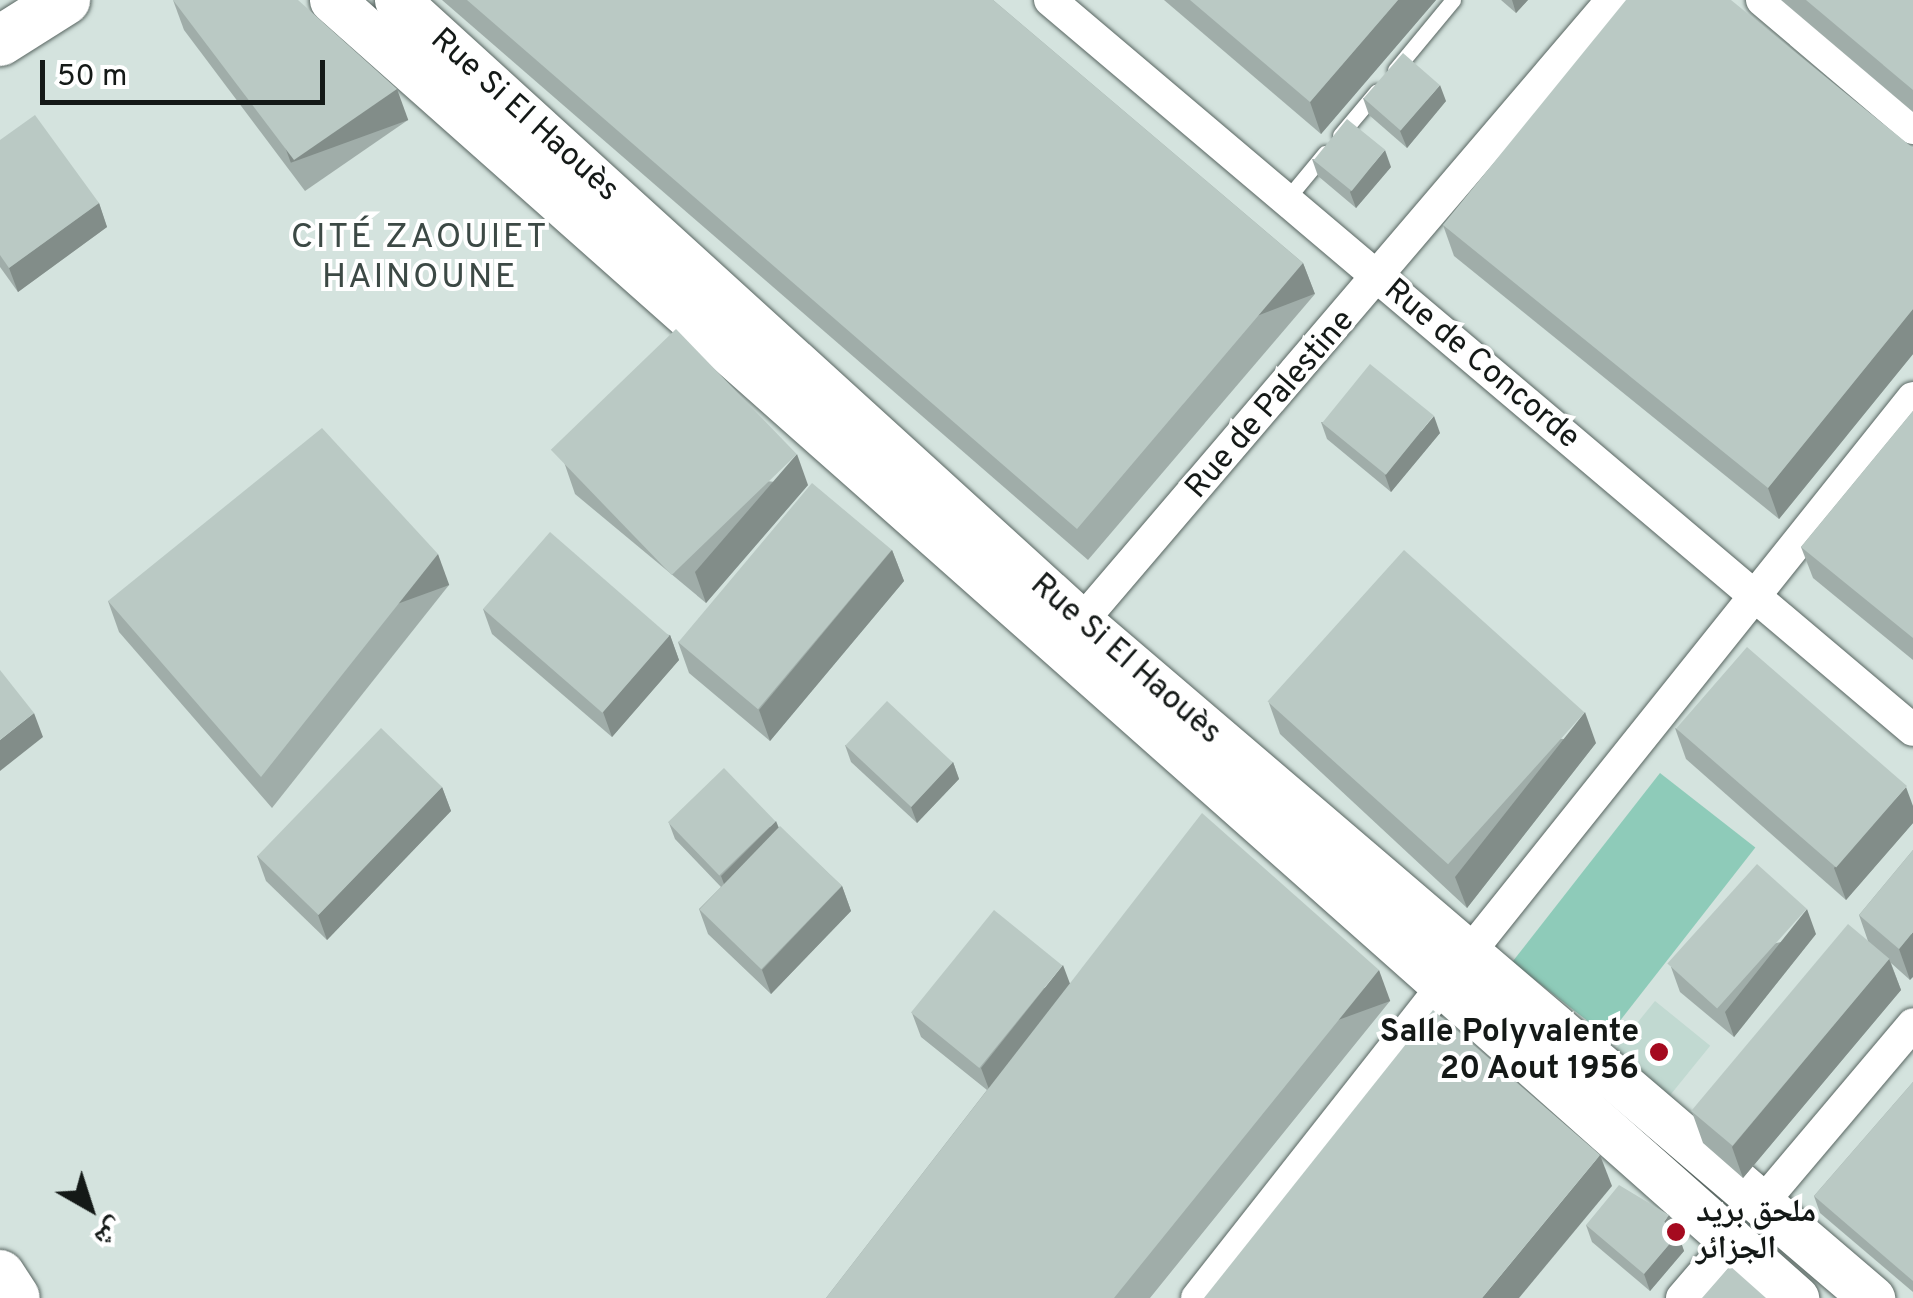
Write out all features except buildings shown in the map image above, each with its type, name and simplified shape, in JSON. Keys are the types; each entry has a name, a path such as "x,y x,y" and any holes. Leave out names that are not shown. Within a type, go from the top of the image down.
{"main road":[{"path":"0,41 65,0"},
{"path":"0,1275 15,1298"}],"street":[{"name":"Rue Si El Haouès","path":"332,0 1453,974 1730,1242 1796,1298"},
{"name":"Rue Si El Haouès","path":"397,0 1068,636"},
{"name":"Rue de Concorde","path":"1050,0 1913,730"},
{"name":"Rue de Palestine","path":"1068,636 1380,280 1612,0"},
{"path":"1762,0 1913,128"},
{"path":"1197,1298 1453,974 1761,599 1913,398"},
{"name":"Rue Si El Haouès","path":"1453,974 1762,1203 1872,1298"},
{"path":"1682,1298 1913,1024"}],"lane":[{"path":"1286,200 1453,0"}],"shaded area":[{"name":"Salle Polyvalente 20 Aout 1956","path":"1655,1001 1710,1046 1663,1104 1608,1059"}],"green space":[{"path":"1660,773 1755,847 1608,1037 1512,962"}],"place":[{"name":"Salle Polyvalente 20 Aout 1956","path":"1659,1052"},
{"name":"ملحق بريد الجزائر","path":"1676,1232"}],"district":[{"name":"CITÉ ZAOUIET HAINOUNE","path":"420,258"}]}
